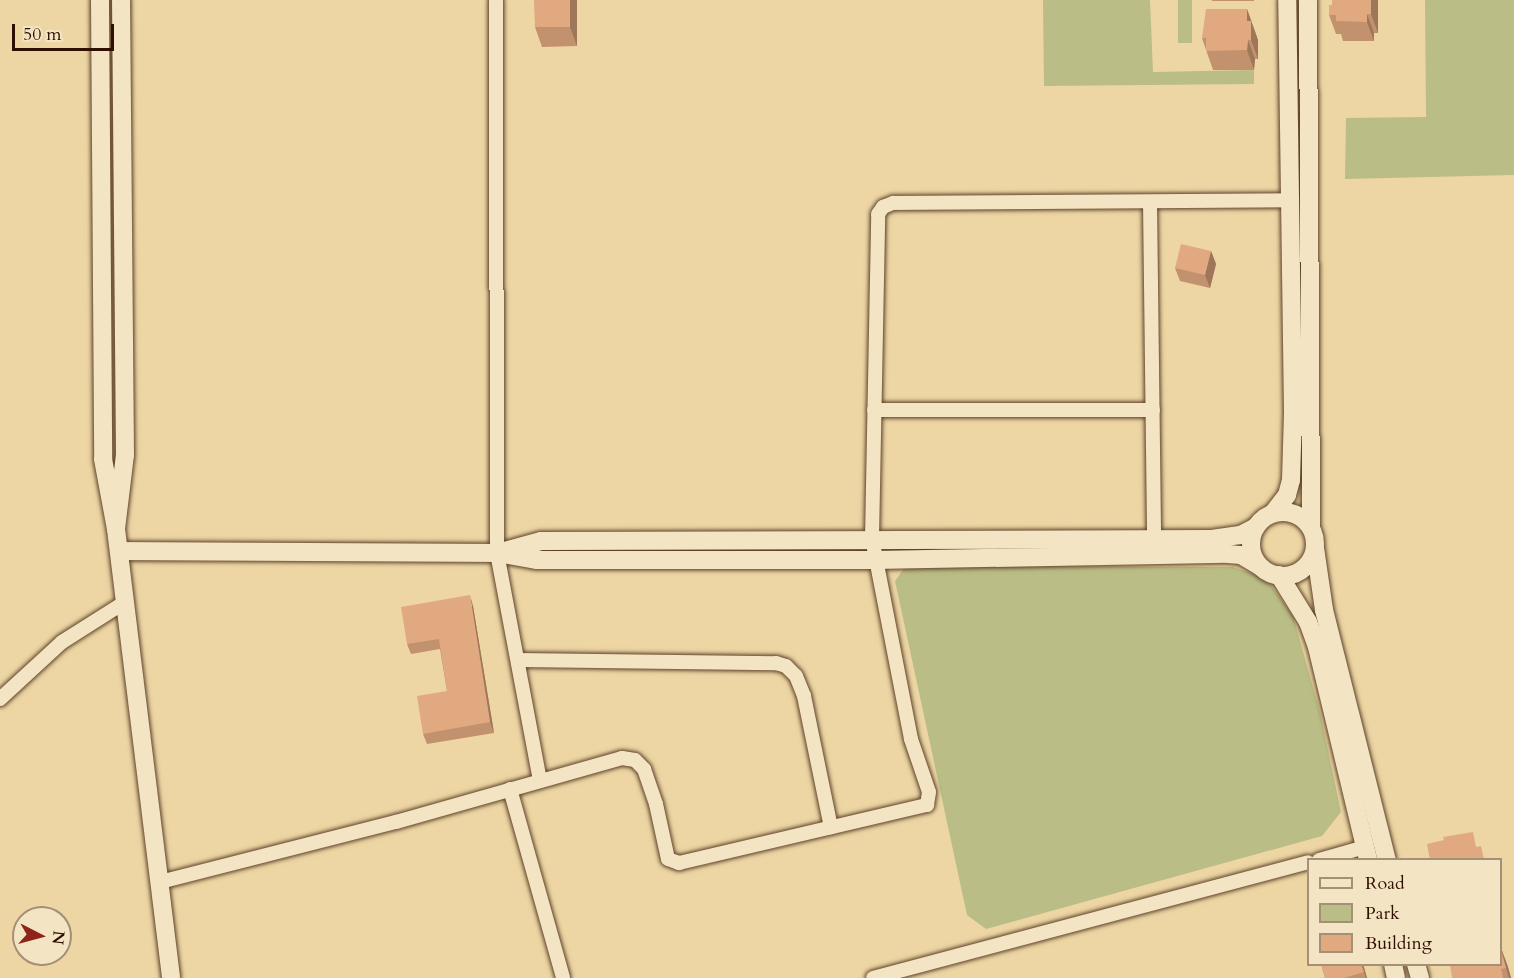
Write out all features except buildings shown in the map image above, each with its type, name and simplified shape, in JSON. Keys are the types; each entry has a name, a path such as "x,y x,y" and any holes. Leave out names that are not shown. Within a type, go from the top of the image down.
{"street":[{"path":"100,0 103,459 119,551 171,978"},
{"path":"116,529 125,455 121,0"},
{"path":"496,0 497,553 540,780"},
{"path":"497,553 541,541 1213,539 1240,535 1256,527 1273,513 1287,495 1291,480 1293,412 1287,0"},
{"path":"1308,0 1311,527 1324,610 1387,858"},
{"path":"160,882 396,822 622,758 635,759 644,769 656,804 668,859 679,863 927,805 929,792 911,739 874,560 872,539 878,214 883,207 893,203 1289,200"},
{"path":"1150,202 1154,539"},
{"path":"874,410 1153,410"},
{"path":"1273,513 1294,513 1311,527"},
{"path":"1256,527 1251,548 1261,567"},
{"path":"119,551 497,553 537,560 874,560 1228,554 1241,555 1279,575 1298,572 1312,557 1315,548"},
{"path":"1279,575 1308,622 1317,647 1366,853 1332,858"},
{"path":"0,699 63,642 125,602"},
{"path":"518,660 776,663 786,666 796,676 804,696 831,827"},
{"path":"510,789 564,978"},
{"path":"873,978 1307,862"}],"green space":[{"path":"1043,0 1150,0 1153,72 1254,70 1254,84 1044,86"},
{"path":"1178,0 1192,0 1192,43 1178,43"},
{"path":"1425,0 1514,0 1514,175 1345,179 1346,118 1426,117"},
{"path":"906,566 1233,567 1266,578 1293,616 1320,712 1341,812 1322,836 986,929 967,915 895,581"}]}
